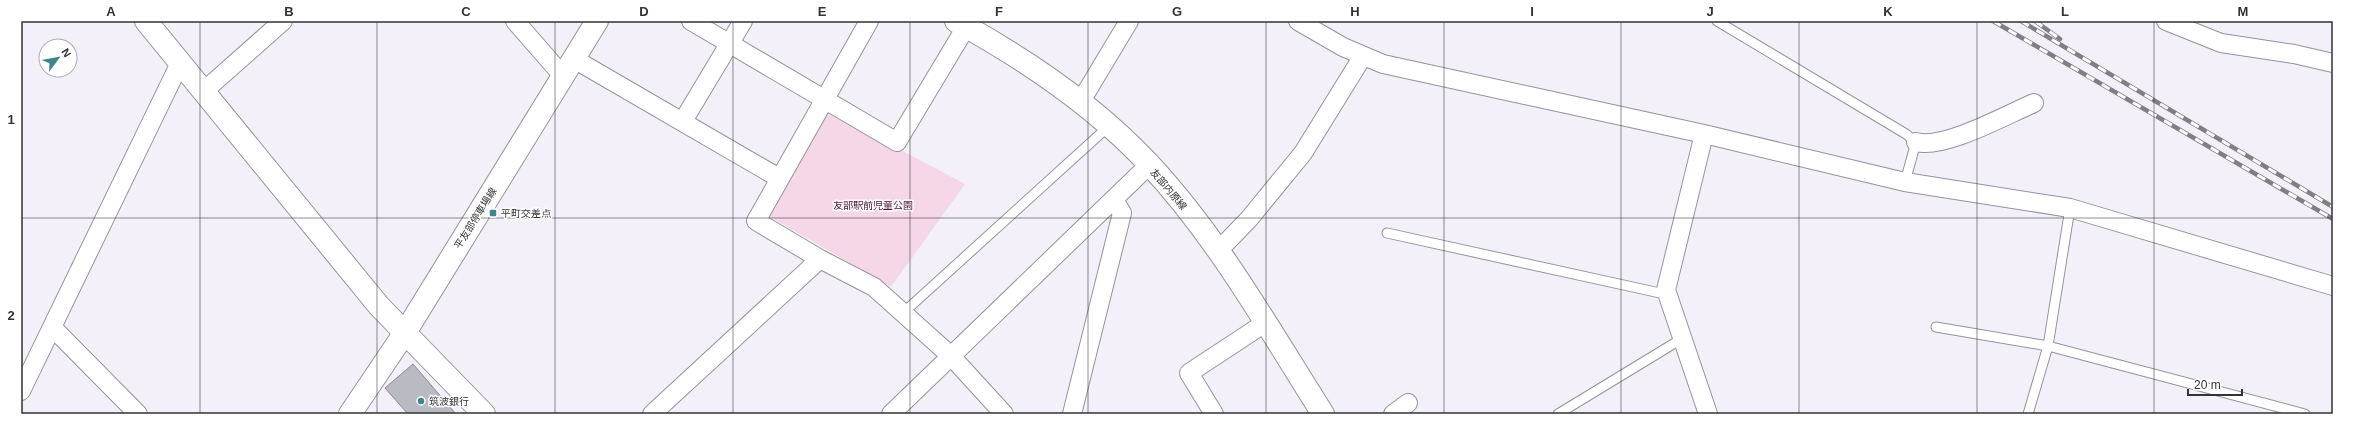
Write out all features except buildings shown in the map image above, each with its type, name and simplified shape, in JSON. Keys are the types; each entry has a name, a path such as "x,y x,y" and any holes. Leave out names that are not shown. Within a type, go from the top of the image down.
{"main road":[{"path":"146,21 379,306 406,331 484,414"},
{"name":"平友部停車場線","path":"350,414 406,331 597,21"},
{"name":"友部内原線","path":"961,24 1030,65 1081,101 1150,165 1218,251 1323,414"}],"street":[{"path":"204,91 283,21"},
{"path":"515,21 569,68 683,121 779,178"},
{"path":"691,21 897,142 961,24"},
{"path":"683,121 744,21"},
{"path":"869,21 823,99 756,221 820,259 874,287 951,356 1004,414"},
{"path":"1081,101 1129,21"},
{"path":"1298,21 1342,47 1383,64 1704,134 1905,182 2070,208 2333,286"},
{"path":"2166,21 2221,43 2294,54 2333,63"},
{"path":"1218,251 1249,219 1303,153 1363,56"},
{"path":"21,391 180,63"},
{"path":"1916,142 1926,145 1945,141 2034,103"},
{"path":"1704,134 1666,290 1708,414"},
{"path":"891,414 1150,165"},
{"path":"1072,414 1122,213 1114,200"},
{"path":"652,414 820,259"},
{"path":"1214,414 1189,374 1265,323"},
{"path":"52,327 138,414"},
{"path":"1393,414 1408,403"}],"lane":[{"path":"1717,21 1906,134 1916,142 1905,182"},
{"path":"903,313 1109,126"},
{"path":"2028,414 2048,346 2070,208"},
{"path":"1387,233 1669,296"},
{"path":"1936,327 2048,346 2305,414"},
{"path":"1558,414 1683,338"}],"green space":[{"name":"友部駅前児童公園","path":"827,111 965,184 891,287 769,216"}],"railway":[{"path":"1993,21 2333,219"},
{"path":"2021,21 2333,207"},
{"path":"2035,21 2060,39"}],"place":[{"name":"平町交差点","path":"493,213"},
{"name":"筑波銀行","path":"421,401"}]}
